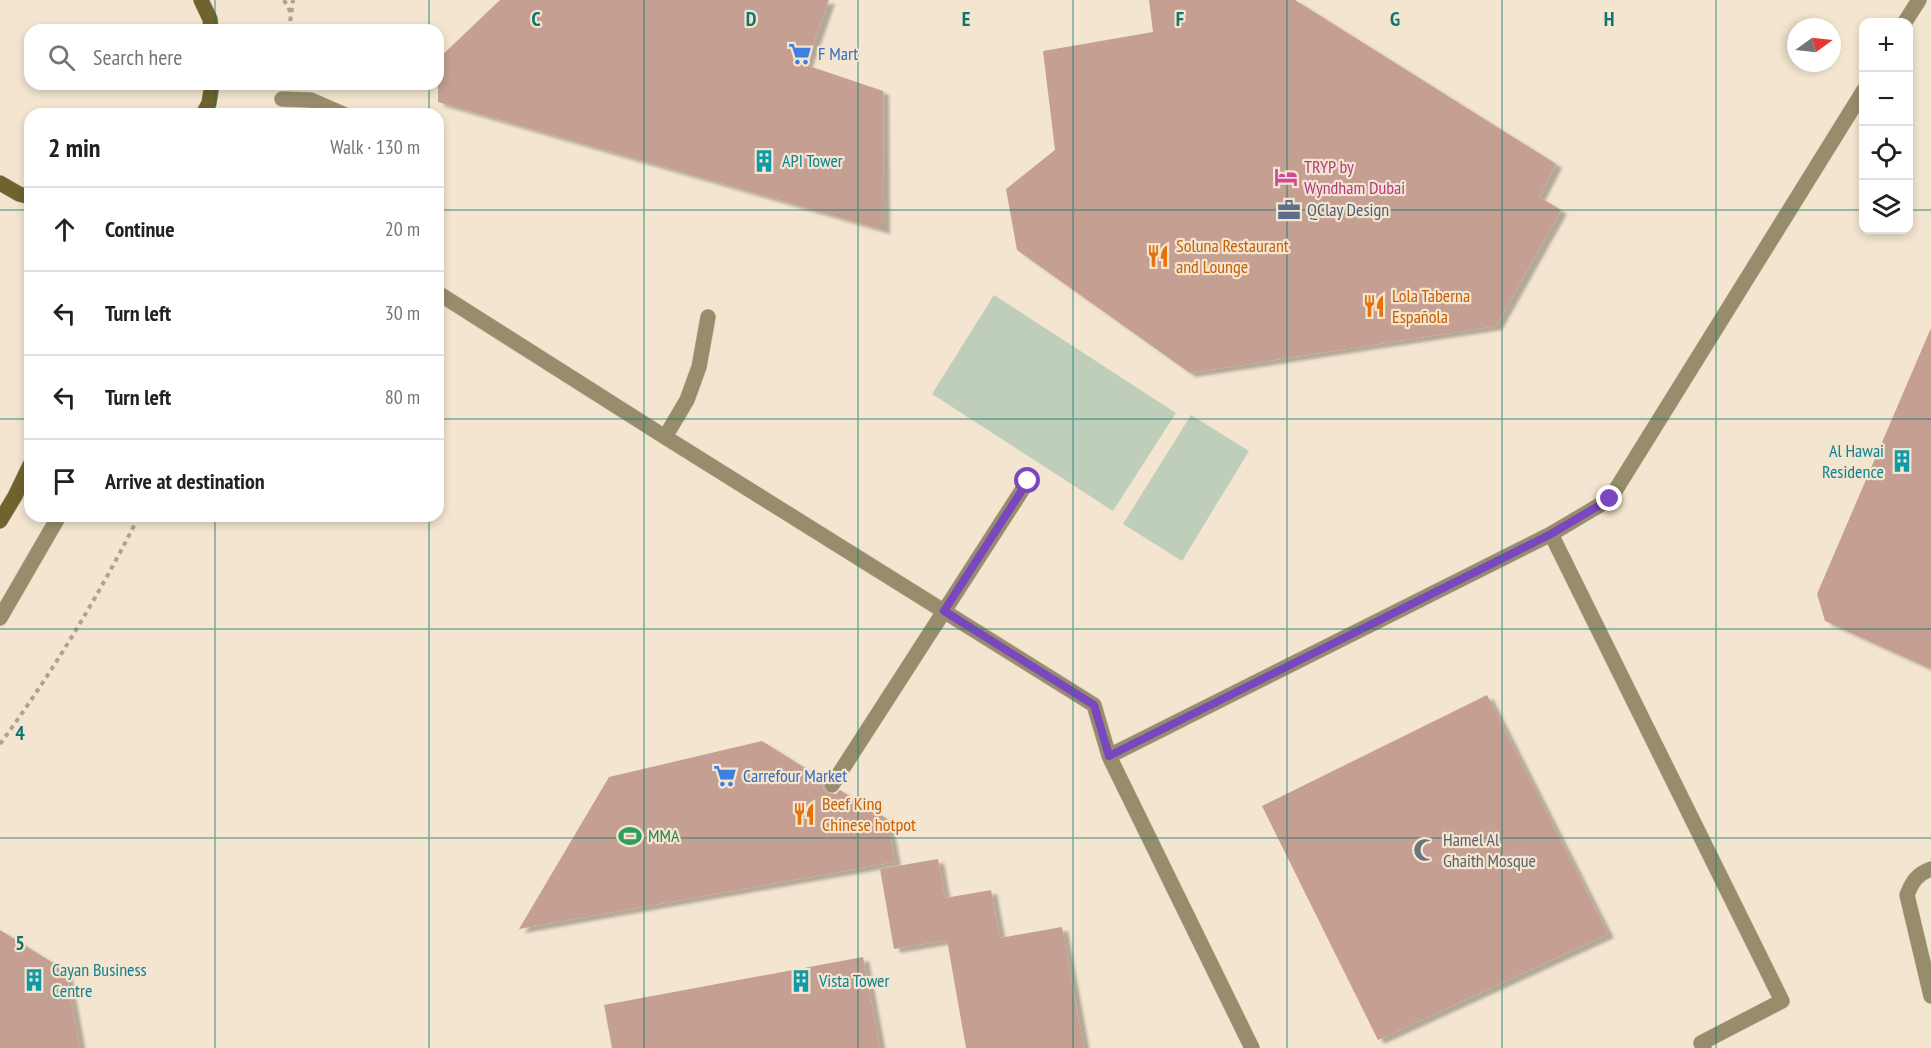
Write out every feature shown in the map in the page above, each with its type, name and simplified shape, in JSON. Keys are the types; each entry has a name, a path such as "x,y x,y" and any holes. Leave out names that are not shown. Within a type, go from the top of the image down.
{"street":[{"path":"203,0 211,24"},
{"path":"1908,18 1919,0"},
{"path":"206,108 211,90"},
{"path":"1109,756 1551,534 1610,499 1859,96"},
{"path":"282,99 311,100 329,108"},
{"path":"0,183 24,195"},
{"path":"444,297 1094,705 1109,756 1252,1048"},
{"path":"665,437 687,400 699,367 708,317"},
{"path":"0,521 24,477"},
{"path":"832,785 1028,481"},
{"path":"0,618 56,522"},
{"path":"1551,534 1782,1001 1701,1043 1704,1048"},
{"path":"1931,869 1922,872 1912,881 1907,895 1931,996"}],"path":[{"path":"284,0 291,14"},
{"path":"290,24 293,0"},
{"path":"0,744 49,673 87,612 136,522"}],"green space":[{"path":"994,295 1176,413 1113,511 932,394"},
{"path":"1191,415 1249,451 1182,561 1123,524"}],"building":[{"name":"API Tower","path":"500,0 829,0 806,65 883,91 884,230 438,102 438,90 444,90 444,53"},
{"name":"TRYP by Wyndham Dubai","path":"1149,0 1295,0 1556,164 1539,197 1561,210 1496,326 1190,373 1017,250 1006,189 1055,150 1043,51 1153,32"},
{"name":"Al Hawai Residence","path":"1931,328 1931,669 1825,621 1817,594"},
{"name":"Hamel Al Ghaith Mosque","path":"1487,695 1608,934 1378,1040 1262,806"},
{"path":"762,741 824,780 823,789 827,793 836,794 840,790 887,819 895,862 519,929 609,777"},
{"path":"938,859 945,898 991,890 1000,938 1062,927 1084,1048 966,1048 947,940 894,949 880,869"},
{"name":"Cayan Business Centre","path":"0,930 66,971 80,1048 0,1048"},
{"name":"Vista Tower","path":"863,957 880,1048 612,1048 604,1005"}],"place":[{"name":"F Mart","path":"800,54"},
{"name":"API Tower","path":"764,161"},
{"name":"TRYP by Wyndham Dubai","path":"1286,177"},
{"name":"QClay Design","path":"1289,210"},
{"name":"Soluna Restaurant and Lounge","path":"1158,256"},
{"name":"Lola Taberna Española","path":"1374,306"},
{"name":"Al Hawai Residence","path":"1902,461"},
{"name":"Carrefour Market","path":"725,776"},
{"name":"Beef King Chinese hotpot","path":"804,814"},
{"name":"MMA","path":"630,836"},
{"name":"Hamel Al Ghaith Mosque","path":"1425,850"},
{"name":"Cayan Business Centre","path":"34,980"},
{"name":"Vista Tower","path":"801,981"}],"route":[{"path":"1028,481 944,611 1094,705 1109,756 1551,534 1610,499"}]}
